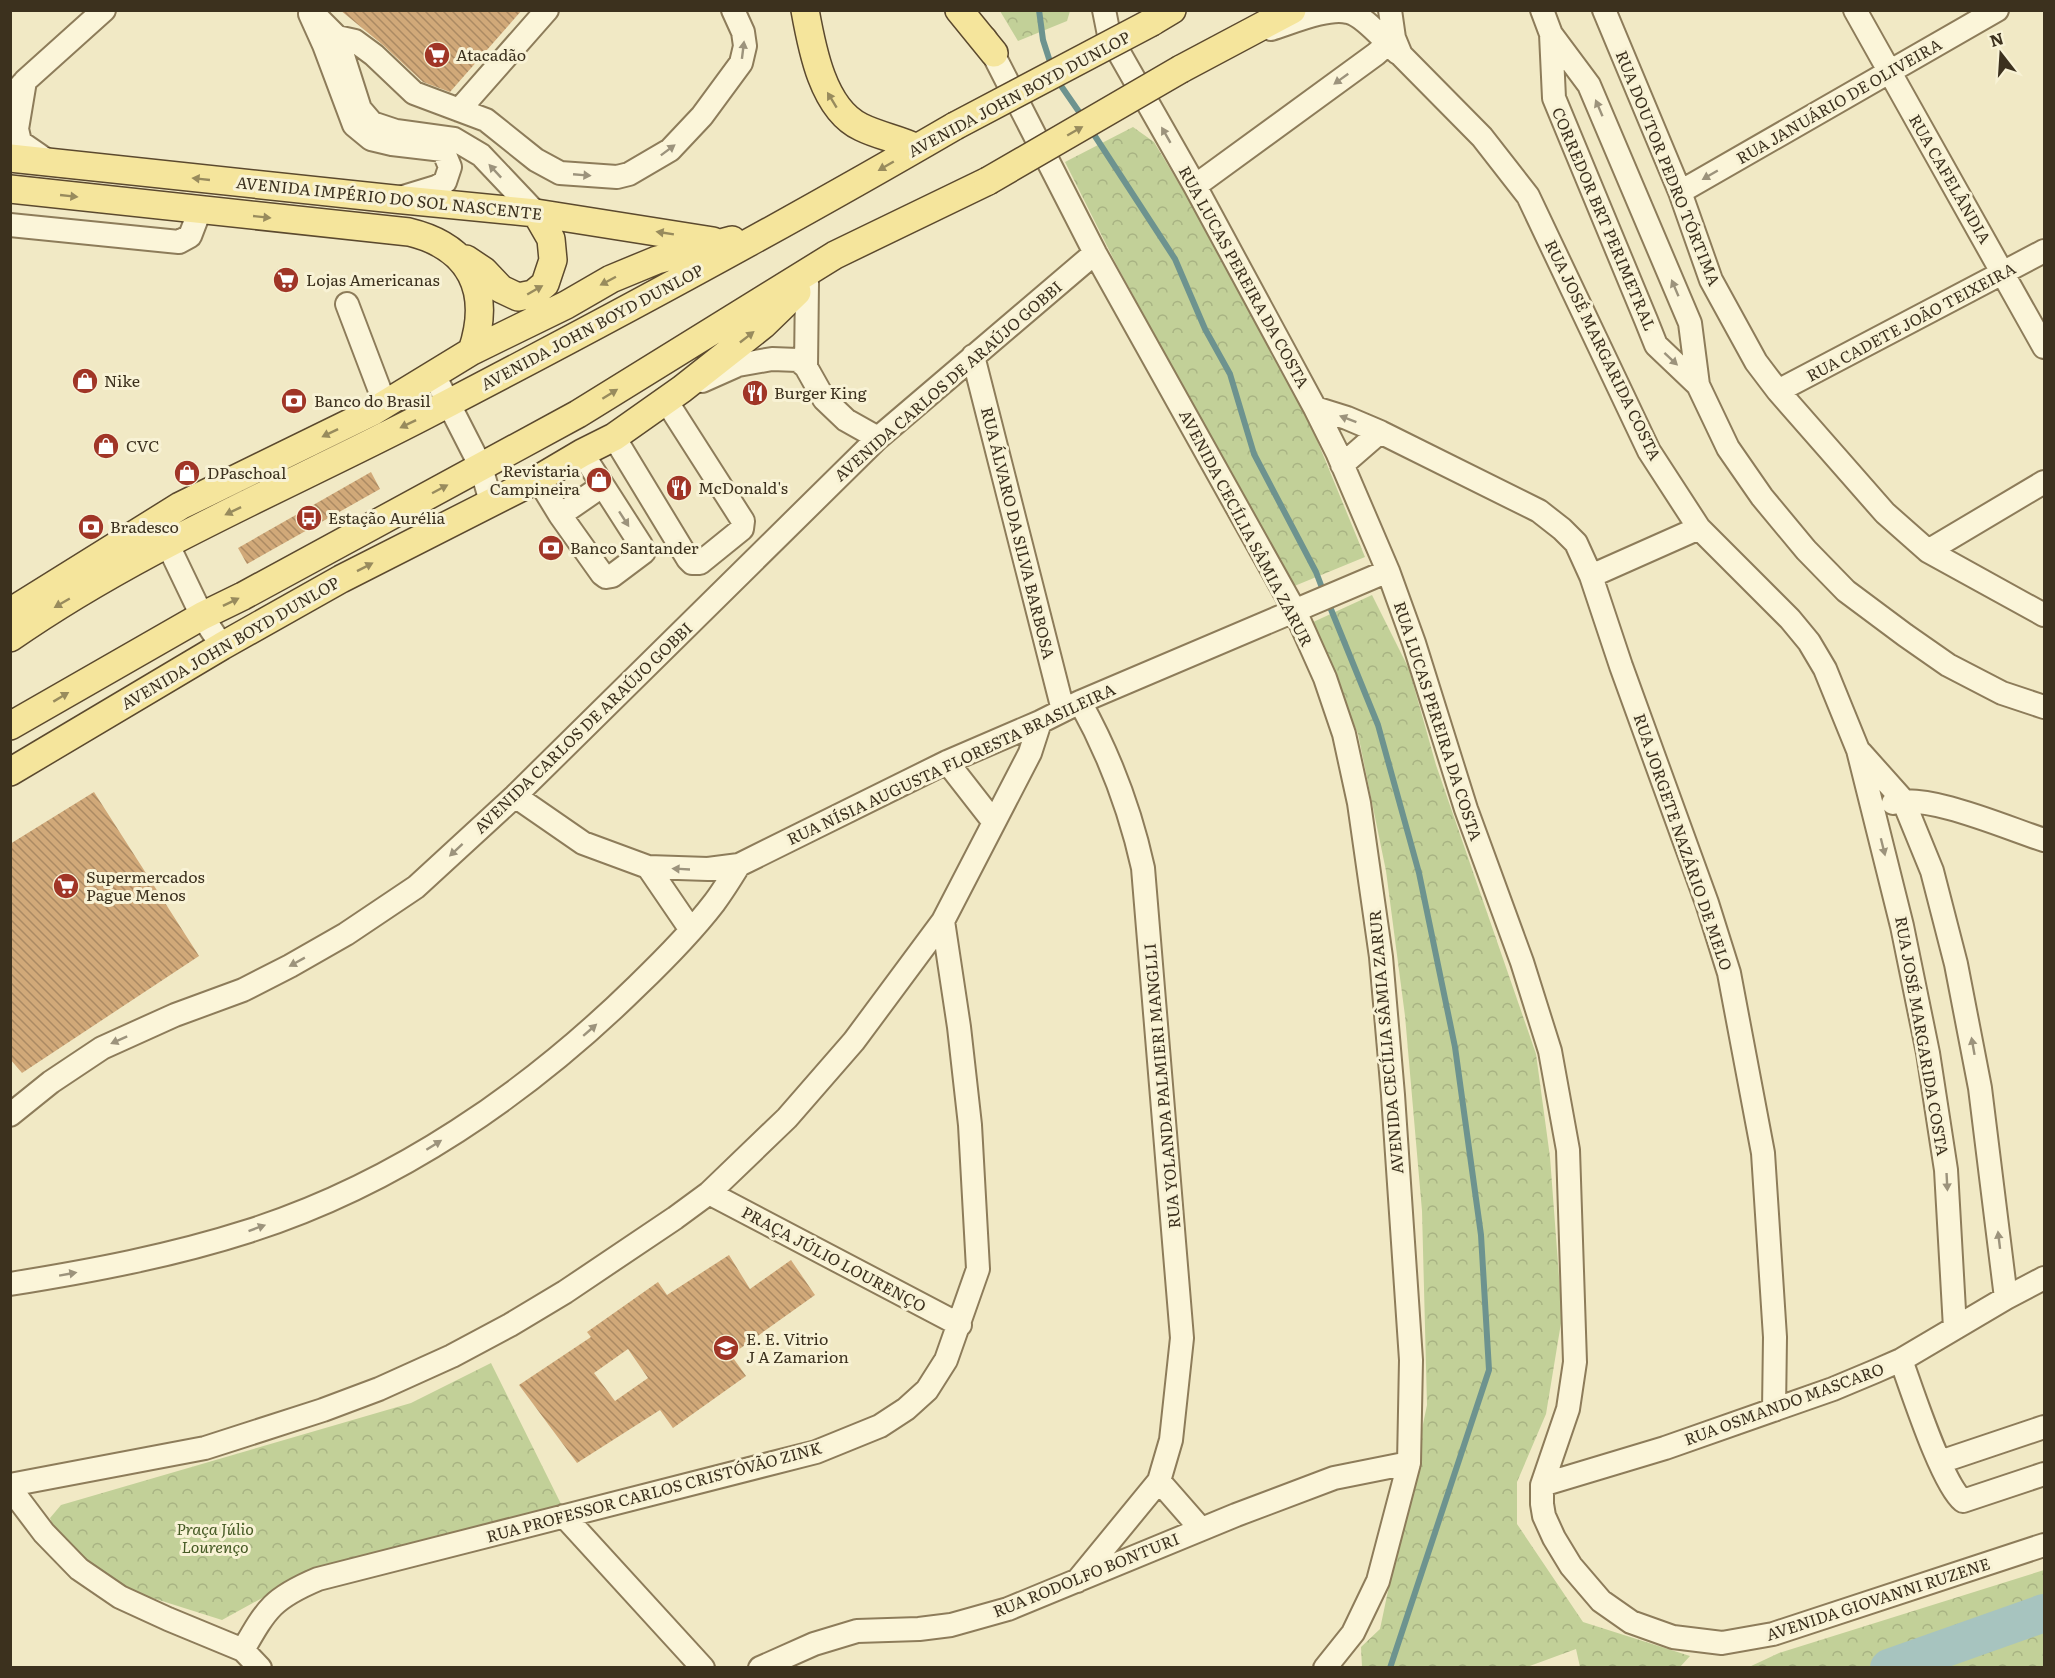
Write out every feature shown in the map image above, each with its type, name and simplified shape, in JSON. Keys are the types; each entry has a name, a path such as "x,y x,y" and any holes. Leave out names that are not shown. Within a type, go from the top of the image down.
{"main road":[{"path":"804,10 829,97 842,114 858,126 917,148"},
{"path":"959,10 994,53"},
{"name":"AVENIDA JOHN BOYD DUNLOP","path":"10,726 202,616 578,414 835,255 988,181 1181,69 1292,10"},
{"name":"AVENIDA JOHN BOYD DUNLOP","path":"10,638 160,533 448,403 766,234 955,126 1162,16"},
{"name":"AVENIDA IMPÉRIO DO SOL NASCENTE","path":"10,158 394,200 536,213 723,243 766,234"},
{"name":"AVENIDA IMPÉRIO DO SOL NASCENTE","path":"10,189 409,232 430,237 484,271 501,289 518,297 533,294 545,284 553,260 551,239 536,213"},
{"path":"10,612 160,533 180,506 385,404 472,351 566,305 611,279 657,260 723,243"},
{"name":"AVENIDA JOHN BOYD DUNLOP","path":"10,772 222,646 341,579 614,438 762,325 835,255"},
{"path":"460,258 474,278 480,315 477,338 472,351"}],"street":[{"path":"48,162 20,142 17,129 18,89 104,10"},
{"path":"459,110 547,10"},
{"path":"337,38 355,40 414,93 486,120 536,160 560,173 617,177 629,174 670,150 702,116 741,63 745,46 743,32 733,10"},
{"name":"AVENIDA CECÍLIA SÂMIA ZARUR","path":"970,10 1095,253 1303,608 1344,734 1359,803 1382,957 1411,1360 1409,1463 1378,1581 1353,1633 1325,1668"},
{"name":"RUA LUCAS PEREIRA DA COSTA","path":"1104,10 1109,35 1195,186 1315,408 1388,571 1466,809 1522,962 1550,1051 1566,1141 1575,1362 1568,1409 1542,1485"},
{"path":"1195,186 1394,46 1390,10"},
{"name":"CORREDOR BRT PERIMETRAL","path":"1542,10 1551,34 1589,85 1690,323 1698,385 1728,448 1762,497 1806,550 1846,591 1948,665 2002,693 2044,707"},
{"name":"RUA DOUTOR PEDRO TÓRTIMA","path":"1604,10 1680,192 1711,280 1756,362 1778,391 1886,513 1928,551 2044,615"},
{"name":"RUA CAFELÂNDIA","path":"1855,10 2044,347"},
{"name":"RUA JANUÁRIO DE OLIVEIRA","path":"1680,192 1998,10"},
{"path":"394,200 445,182 450,167 443,150 371,139 354,125 310,14 311,11 337,38 360,109 372,123 396,131 454,139 481,155 536,213"},
{"name":"RUA JOSÉ MARGARIDA COSTA","path":"1237,39 1312,16 1330,12 1348,12 1365,22 1394,46 1482,137 1528,196 1649,451 1699,528 1764,592 1809,642 1825,669 1858,750 1874,809 1902,926 1930,1065 1946,1170 1955,1328"},
{"name":"CORREDOR BRT PERIMETRAL","path":"1551,34 1554,98 1656,345 1698,385"},
{"path":"10,225 179,242 190,236 200,210"},
{"name":"RUA CADETE JOÃO TEIXEIRA","path":"1778,391 2044,251"},
{"name":"AVENIDA CARLOS DE ARAÚJO GOBBI","path":"10,1115 51,1082 102,1048 174,1015 243,990 346,934 416,887 515,796 878,438 1095,253"},
{"path":"806,367 807,283"},
{"path":"347,304 385,404"},
{"name":"RUA ÁLVARO DA SILVA BARBOSA","path":"973,356 1072,706"},
{"path":"614,438 692,563 700,562 742,529 743,521 674,394 738,365 772,359 798,360 806,367 824,399 831,406 846,420 878,438"},
{"path":"434,375 481,467 491,502"},
{"name":"RUA JORGETE NAZÁRIO DE MELO","path":"1315,408 1380,432 1539,511 1576,543 1591,576 1620,666 1707,903 1729,973 1763,1153 1775,1336 1774,1410"},
{"path":"1342,465 1380,432"},
{"path":"538,479 560,515 602,574 606,577 612,576 644,552 582,453"},
{"path":"1928,551 2044,482"},
{"path":"560,515 602,486"},
{"path":"1591,576 1699,528"},
{"path":"160,533 202,616 222,646"},
{"name":"RUA NÍSIA AUGUSTA FLORESTA BRASILEIRA","path":"515,796 583,843 648,867 708,869 739,865 947,762 1388,571"},
{"name":"RUA YOLANDA PALMIERI MANGLLI","path":"1072,706 1095,728 1123,796 1135,831 1143,868 1182,1338 1171,1440 1159,1480 1077,1581"},
{"path":"260,1668 243,1650 120,1597 79,1569 44,1533 10,1486 205,1448 268,1429 379,1389 452,1356 528,1314 622,1255 709,1193 779,1126 825,1075 854,1041 943,921 1030,753 1040,722"},
{"name":"RUA JOSÉ MARGARIDA COSTA","path":"1858,750 1903,800 1932,871 1970,1029 1980,1088 2006,1298"},
{"path":"947,762 993,821"},
{"path":"1874,809 1903,800 1954,809 2044,840"},
{"path":"10,1284 135,1261 251,1230 345,1192 406,1162 528,1082 612,1011 691,930 715,902 739,865"},
{"path":"648,867 691,930"},
{"name":"RUA PROFESSOR CARLOS CRISTÓVÃO ZINK","path":"243,1650 271,1606 290,1591 318,1579 816,1452 880,1426 906,1409 927,1390 946,1360 978,1269 970,1125 943,921"},
{"name":"PRAÇA JÚLIO LOURENÇO","path":"709,1193 960,1325"},
{"name":"RUA OSMANDO MASCARO","path":"1542,1485 1665,1448 1833,1389 1900,1360 2044,1278"},
{"path":"1900,1360 1940,1462 1956,1496 1963,1501 2044,1474"},
{"path":"1940,1462 2044,1427"},
{"name":"RUA RODOLFO BONTURI","path":"760,1668 814,1644 857,1631 919,1629 951,1625 1008,1609 1201,1529 1334,1478 1409,1463"},
{"path":"1159,1480 1201,1529"},
{"name":"AVENIDA GIOVANNI RUZENE","path":"1542,1485 1544,1516 1554,1539 1571,1566 1601,1601 1631,1622 1673,1637 1722,1643 1773,1634 2044,1545"},
{"path":"564,1516 703,1668"}],"green space":[{"path":"1000,11 1070,11 1067,21 1018,41"},
{"path":"1133,127 1154,142 1190,202 1312,428 1365,557 1292,587 1115,262 1065,162"},
{"path":"1372,595 1409,669 1436,765 1536,1054 1550,1157 1562,1317 1546,1414 1517,1482 1517,1524 1583,1622 1690,1656 1680,1667 1580,1667 1576,1649 1527,1667 1362,1667 1361,1647 1380,1629 1427,1405 1422,1211 1405,1016 1386,871 1358,734 1311,623"},
{"name":"Praça Júlio Lourenço","path":"491,1363 562,1506 315,1569 222,1620 121,1588 77,1554 56,1533 50,1518 61,1505 411,1403"},
{"path":"2044,1570 2044,1667 1749,1667 1779,1653"}],"building":[{"name":"Atacadão","path":"340,10 522,10 450,92 423,82"},
{"name":"Estação Aurélia","path":"371,472 380,489 247,564 238,548"},
{"path":"94,792 199,956 22,1073 10,1059 10,844"},
{"path":"729,1255 750,1289 791,1260 815,1295 731,1355 746,1376 673,1428 660,1410 577,1463 519,1385 591,1337 587,1332 658,1282 667,1295","holes":["628,1349 648,1378 615,1401 594,1373"]}],"waterway":[{"path":"1039,10 1043,40 1052,68"},
{"path":"1057,80 1084,119"},
{"path":"1091,130 1175,259 1205,329 1230,374 1254,454 1316,572 1324,593"},
{"path":"1328,602 1378,725 1419,873 1455,1047 1481,1235 1489,1370 1390,1668"},
{"path":"1889,1668 2044,1613"}],"place":[{"name":"Atacadão","path":"437,55"},
{"name":"Lojas Americanas","path":"286,280"},
{"name":"Nike","path":"85,381"},
{"name":"Burger King","path":"755,393"},
{"name":"Banco do Brasil","path":"294,401"},
{"name":"CVC","path":"106,446"},
{"name":"DPaschoal","path":"187,473"},
{"name":"Revistaria Campineira","path":"599,480"},
{"name":"McDonald's","path":"679,488"},
{"name":"Estação Aurélia","path":"309,518"},
{"name":"Bradesco","path":"91,527"},
{"name":"Banco Santander","path":"551,548"},
{"name":"Supermercados Pague Menos","path":"66,886"},
{"name":"E. E. Vitrio J A Zamarion","path":"726,1348"}]}
